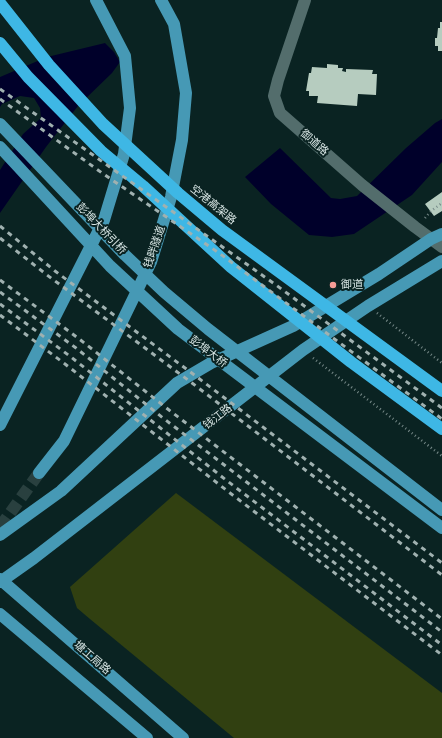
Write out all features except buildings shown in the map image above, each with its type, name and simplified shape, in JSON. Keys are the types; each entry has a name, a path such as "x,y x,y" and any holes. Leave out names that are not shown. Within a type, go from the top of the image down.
{"highway":[{"name":"空港高架路","path":"0,4 49,65 103,124 178,194 222,230 442,391"},
{"path":"0,43 28,77 101,151 143,186 230,266 351,362 442,429"}],"main road":[{"path":"0,425 104,220 124,154 130,108 126,56 96,0"},
{"name":"钱畔隧道","path":"39,473 64,441 151,262 171,197 182,140 186,93 174,24 161,0"},
{"name":"彭埠大桥引桥","path":"0,124 126,255 164,292 208,329"},
{"name":"彭埠大桥","path":"0,147 110,266 178,329 442,528"},
{"path":"0,535 61,491 177,383 211,363 293,326 437,237"},
{"name":"钱江路","path":"1,580 40,554 303,350 368,306 442,261"},
{"name":"彭埠大桥","path":"208,329 442,510"},
{"name":"塘工局路","path":"1,580 183,738"},
{"path":"0,614 147,738"}],"street":[{"name":"御道路","path":"305,0 274,96 280,113 362,185 405,219 437,237 442,247"}],"path":[{"path":"425,218 431,211 442,203"},
{"path":"368,306 442,363"},
{"path":"303,350 442,456"}],"green space":[{"path":"176,493 442,693 442,738 234,738 77,608 70,587"}],"water":[{"path":"105,43 114,52 120,62 112,73 78,106 46,147 0,213 0,170 23,134 41,118 40,108 34,98 20,96 2,104 0,107 0,77 47,57"},
{"path":"442,119 442,162 412,195 354,234 332,237 309,235 271,204 245,177 280,148 331,198 340,199 357,196 406,148 435,123"}],"tunnel":[{"path":"0,527 39,473"}],"railway":[{"path":"0,89 276,285 442,408"},
{"path":"0,99 102,173 219,253 442,419"},
{"path":"0,226 55,271 442,563"},
{"path":"0,238 442,575"},
{"path":"0,280 78,338 169,410 442,619"},
{"path":"0,292 76,348 163,418 442,632"},
{"path":"0,304 71,357 226,480 442,645"},
{"path":"0,315 442,655"}],"place":[{"name":"御道","path":"333,285"}]}
